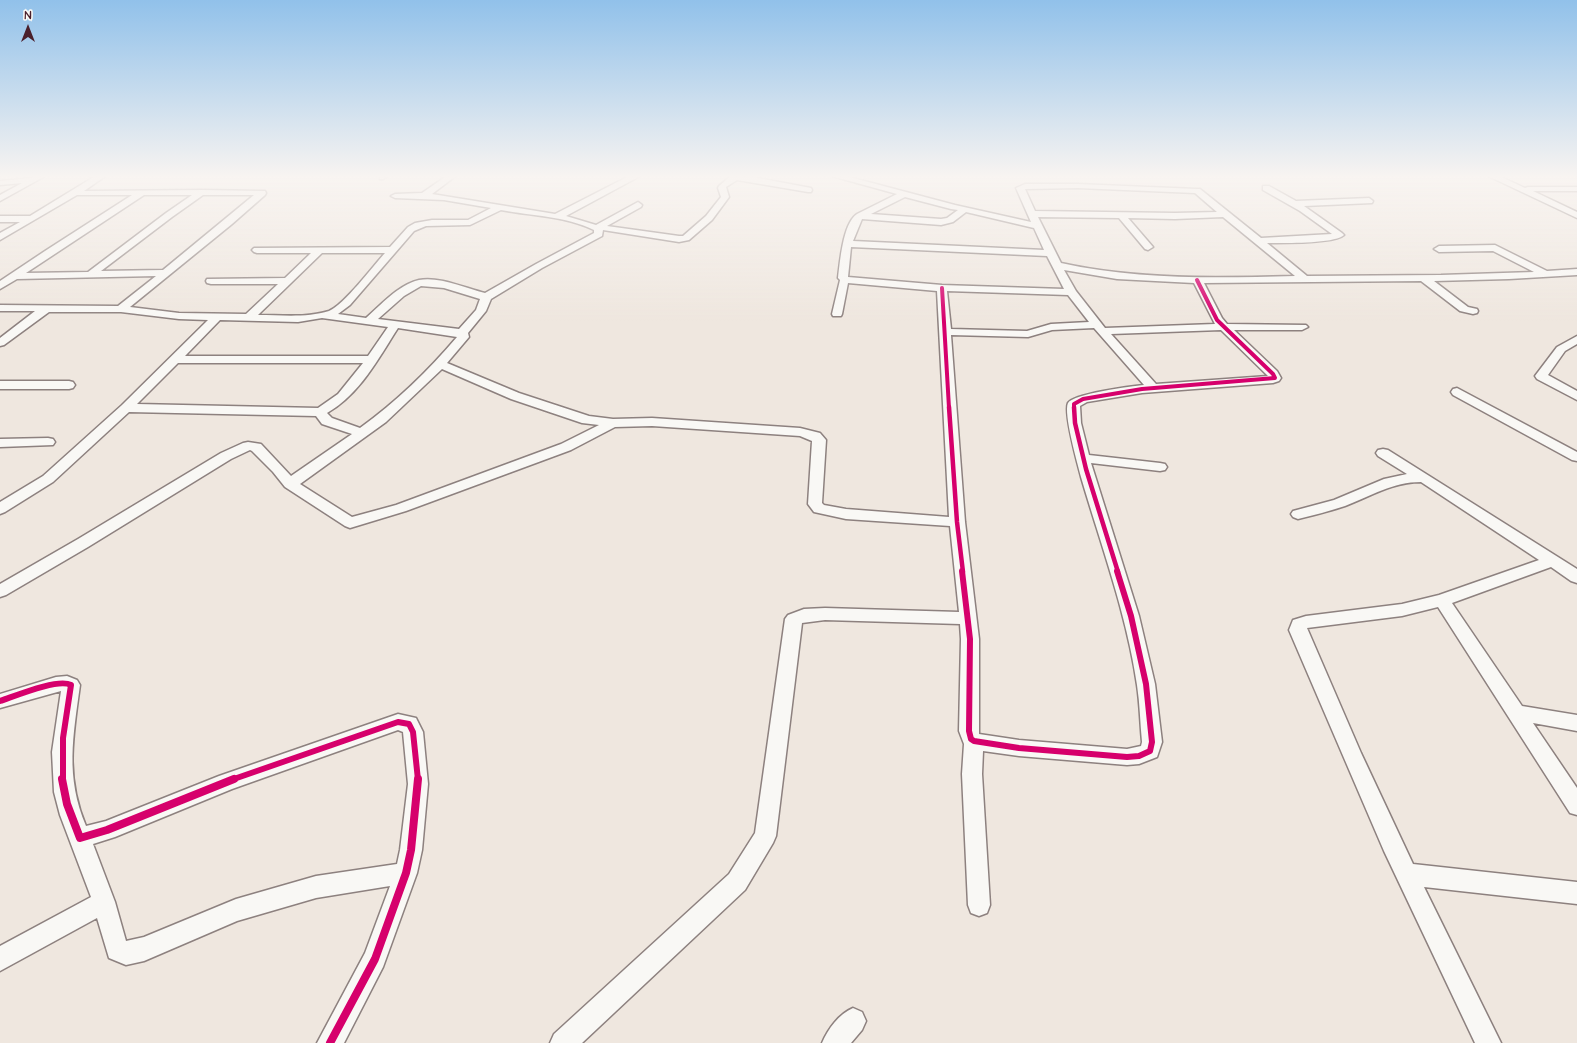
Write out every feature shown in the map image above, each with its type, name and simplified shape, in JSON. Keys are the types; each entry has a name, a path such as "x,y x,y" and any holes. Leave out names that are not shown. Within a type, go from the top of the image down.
{"street":[{"path":"0,237 21,224"},
{"path":"0,286 94,224"},
{"path":"91,274 158,224"},
{"path":"121,309 227,224"},
{"path":"0,308 121,309 178,316 248,318 298,319 323,316 340,310 411,229 416,225 421,224"},
{"path":"588,224 598,228 679,239 686,238 701,224"},
{"path":"598,228 606,224"},
{"path":"837,314 845,280 843,278 847,244 855,224"},
{"path":"1027,224 1038,226 1071,292 1100,328 1153,388"},
{"path":"1128,224 1148,247"},
{"path":"1237,224 1304,279"},
{"path":"1259,241 1331,238 1339,235 1323,224"},
{"path":"323,316 461,333 481,312 486,297 539,266 590,240 599,234 598,228"},
{"path":"847,244 1051,253"},
{"path":"1439,249 1495,248 1545,274"},
{"path":"257,250 393,250"},
{"path":"248,318 320,250"},
{"path":"1058,268 1120,275 1197,280 1423,278 1577,272"},
{"path":"16,276 165,273"},
{"path":"1423,278 1464,309 1473,311"},
{"path":"845,280 942,288 1071,292"},
{"path":"942,288 957,522 970,639 969,731 971,739 974,741 1019,748 1127,757 1139,756 1150,751 1152,742 1146,684 1131,616 1083,458 1074,404 1084,399 1153,388 1275,378 1273,374 1217,320 1197,280"},
{"path":"211,281 288,281"},
{"path":"368,322 406,291 419,283 434,283 486,297"},
{"path":"0,343 46,308"},
{"path":"0,509 48,479 126,408 216,317"},
{"path":"126,408 233,408 320,412 332,406 346,393 395,325"},
{"path":"945,332 1028,334 1051,327 1302,327"},
{"path":"290,484 381,419 440,364 463,337 463,334 461,333"},
{"path":"1577,339 1561,349 1541,376 1577,396"},
{"path":"174,359 371,360"},
{"path":"440,364 515,396 559,412 587,420 613,423 652,422 800,432 815,436 819,440 815,504 819,509 846,514 957,522"},
{"path":"0,385 69,385"},
{"path":"1458,392 1577,458"},
{"path":"320,412 327,421 362,433"},
{"path":"0,591 83,543 226,456 248,446 256,447 278,469 290,484 350,523 401,508 566,447 613,423"},
{"path":"0,443 48,442"},
{"path":"1382,453 1424,478 1577,577"},
{"path":"1083,458 1160,467"},
{"path":"1298,514 1339,503 1389,482 1407,478 1424,478"},
{"path":"1488,1043 1464,990 1406,874 1336,720 1298,630 1299,624 1306,622 1402,610 1442,600 1552,560"},
{"path":"1442,600 1577,806"},
{"path":"563,1043 737,882 765,836 794,619 804,615 825,614 968,618"},
{"path":"0,701 56,684 67,683 71,685 61,757 64,792 68,809 104,902 117,950 126,953 144,949 236,910 316,887 406,873"},
{"path":"1517,713 1577,723"},
{"path":"80,838 107,830 226,782 398,722 409,724 413,732 418,784 411,850 406,873 375,959 330,1043"},
{"path":"974,741 972,774 979,904"},
{"path":"1406,874 1577,893"},
{"path":"0,959 104,902"},
{"path":"834,1043 853,1021"}],"cycle path":[{"path":"942,288 957,522 970,639 969,731 971,739 974,741 1019,748 1127,757 1139,756 1150,751 1152,742 1146,684 1131,616 1086,469 1075,423 1074,404 1083,399 1142,389 1275,378 1273,374 1217,320 1197,280"},
{"path":"0,701 56,684 67,683 71,685 63,738 62,779 67,804 80,838 107,830 226,782 398,722 409,724 413,732 418,784 411,850 406,873 375,959 330,1043"}]}
